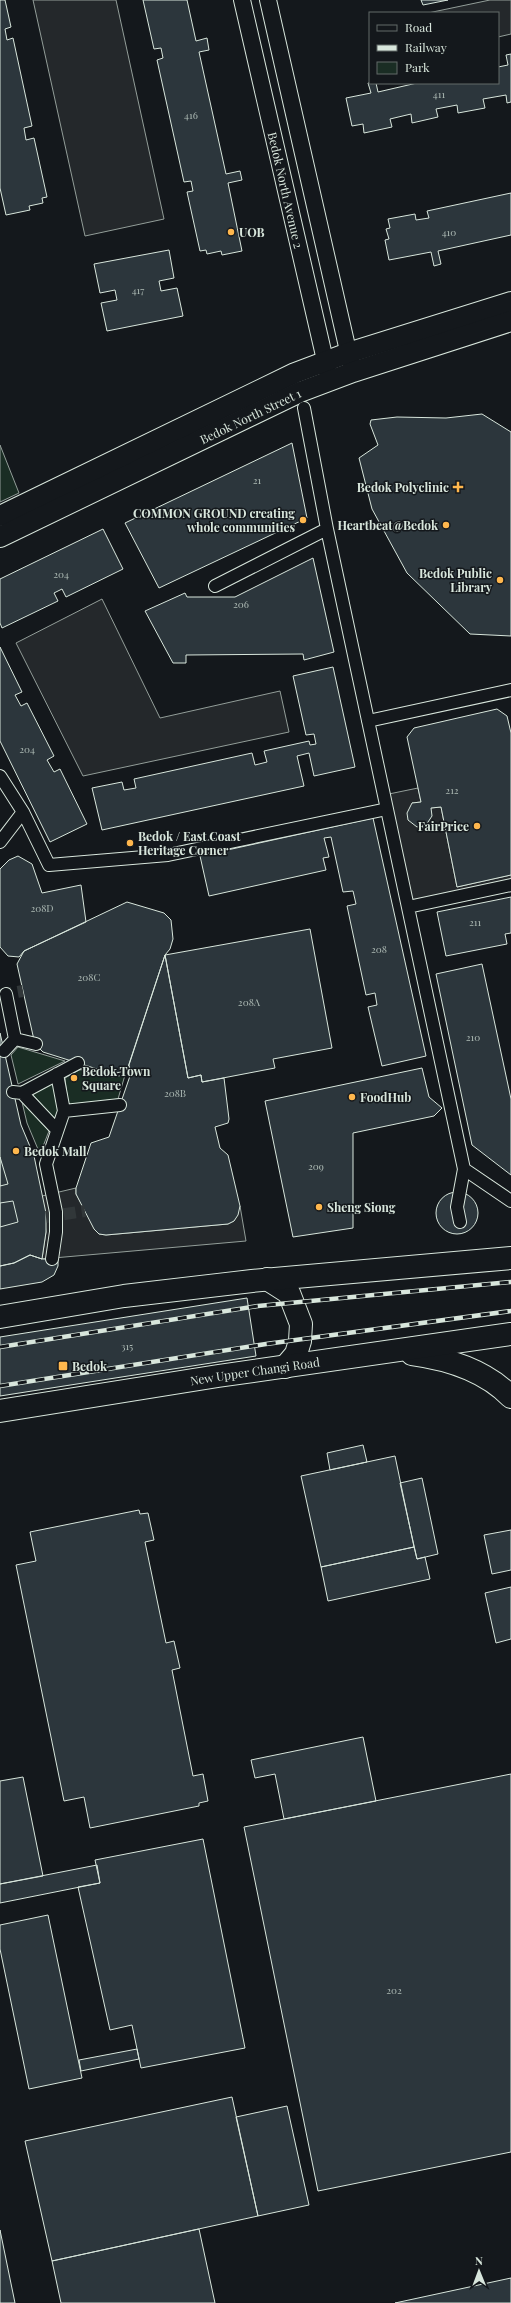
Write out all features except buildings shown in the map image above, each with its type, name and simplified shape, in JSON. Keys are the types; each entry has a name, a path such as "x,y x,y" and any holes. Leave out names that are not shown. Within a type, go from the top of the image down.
{"main road":[{"path":"0,1316 124,1296 267,1279 511,1258"},
{"path":"267,1279 289,1293 301,1324 300,1341 296,1354 286,1367"},
{"name":"New Upper Changi Road","path":"0,1411 387,1351 511,1334"},
{"path":"387,1351 438,1358 481,1373 500,1385 511,1397"}],"street":[{"name":"Bedok North Avenue 2","path":"242,0 330,380"},
{"name":"Bedok North Avenue 2","path":"268,0 353,372"},
{"name":"Bedok North Street 1","path":"0,516 325,361 511,302"},
{"name":"Bedok North Street 1","path":"0,537 291,396 353,372 511,321"},
{"path":"304,408 327,529 464,1169 457,1207 460,1222"},
{"path":"215,586 327,529"},
{"path":"368,720 511,690"},
{"path":"0,776 23,812 49,865 168,855 387,809"},
{"path":"0,842 23,812"},
{"path":"408,907 511,885"},
{"path":"2,993 16,1039"},
{"path":"16,1039 36,1044"},
{"path":"4,1050 16,1039"},
{"path":"57,1130 18,1092 58,1074 78,1063"},
{"path":"52,1259 56,1232 56,1212 46,1164 64,1111 58,1074"},
{"path":"64,1111 120,1105"},
{"path":"464,1169 511,1201"}],"green space":[{"path":"0,445 19,493 0,502"},
{"path":"18,1047 65,1061 18,1084 11,1055"},
{"path":"88,1069 112,1077 125,1075 118,1099 68,1105 65,1078 79,1070"},
{"path":"53,1083 58,1111 55,1119 32,1094"},
{"path":"22,1102 49,1131 40,1154 27,1123"}],"shaded area":[{"path":"33,0 116,0 164,219 85,236"},
{"path":"490,0 511,0 511,34 499,37 499,12 433,12"},
{"path":"102,599 160,718 280,691 289,732 83,776 16,643"},
{"path":"418,788 421,802 412,803 431,808 441,807 457,887 511,875 511,885 408,907 384,795"},
{"path":"76,1188 76,1194 99,1234 106,1235 228,1224 234,1221 240,1206 246,1241 42,1259 46,1232 42,1196"}],"tunnel":[{"path":"0,995 23,991"},
{"path":"46,1217 85,1211"}],"railway":[{"path":"0,1347 258,1306 511,1282"},
{"path":"0,1386 266,1344 511,1311"}],"place":[{"name":"UOB","path":"231,232"},
{"name":"Bedok Polyclinic","path":"458,487"},
{"name":"COMMON GROUND creating whole communities","path":"303,520"},
{"name":"Heartbeat@Bedok","path":"446,525"},
{"name":"Bedok Public Library","path":"500,580"},
{"name":"FairPrice","path":"477,826"},
{"name":"Bedok / East Coast Heritage Corner","path":"130,843"},
{"name":"Bedok Town Square","path":"74,1078"},
{"name":"FoodHub","path":"352,1097"},
{"name":"Bedok Mall","path":"16,1151"},
{"name":"Sheng Siong","path":"319,1207"},
{"name":"Bedok","path":"63,1366"}]}
